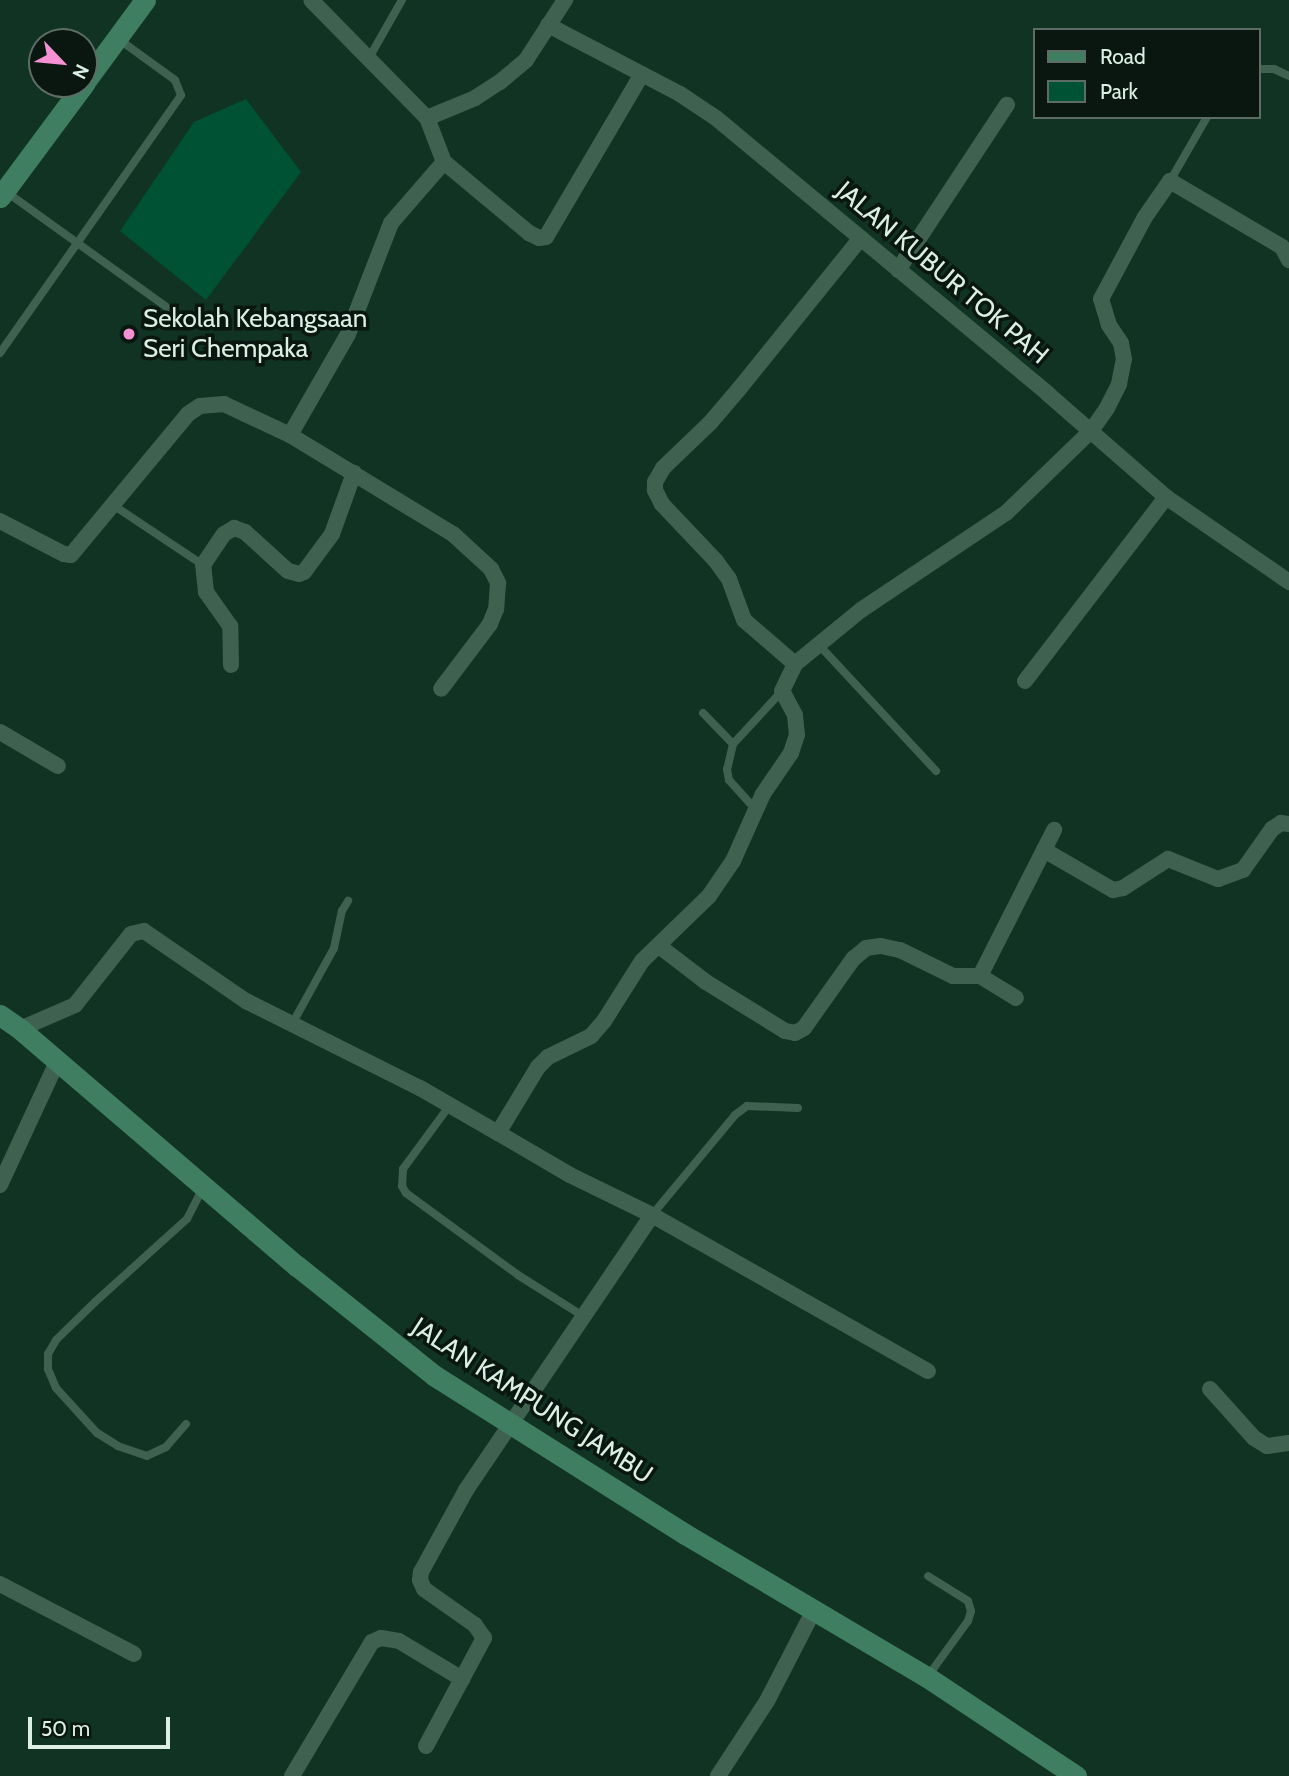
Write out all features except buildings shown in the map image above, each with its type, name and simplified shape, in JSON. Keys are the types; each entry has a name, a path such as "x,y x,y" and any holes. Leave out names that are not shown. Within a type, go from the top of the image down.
{"street":[{"path":"98,64 145,0"},
{"path":"310,0 426,118 444,162 529,233 539,238 546,237 642,74"},
{"path":"426,118 475,98 500,82 526,60 565,0"},
{"name":"JALAN KUBUR TOK PAH","path":"548,25 680,94 716,118 1166,496 1289,582"},
{"path":"2,194 74,98"},
{"path":"898,270 1007,105"},
{"path":"290,435 348,334 391,223 444,162"},
{"path":"498,1133 538,1067 548,1057 590,1036 604,1021 642,961 709,896 733,861 756,810 791,753 797,735 795,715 782,691 795,664 861,610 1006,513 1091,431 1119,384 1124,359 1121,343 1109,325 1101,299 1145,217 1170,181 1282,247 1289,260"},
{"path":"795,664 744,620 729,579 716,561 662,504 655,490 655,482 663,468 710,423 740,389 861,239"},
{"path":"0,521 71,555 188,414 200,406 225,404 290,435 355,473 453,534 491,569 499,583 496,609 489,624 441,689"},
{"path":"231,665 230,626 204,589 203,565 224,534 234,528 245,532 288,571 299,574 304,572 332,534 355,473"},
{"path":"1025,681 1166,496"},
{"path":"0,732 58,766"},
{"path":"1044,850 1113,890 1123,888 1168,859 1218,879 1243,870 1272,829 1281,823 1289,824"},
{"path":"980,976 1055,830"},
{"path":"20,1029 75,1006 137,931 151,933 246,1002 450,1105 570,1175 652,1215 928,1371"},
{"path":"659,946 706,982 790,1033 804,1028 853,959 866,948 881,946 900,950 953,976 980,976 1016,998"},
{"name":"JALAN KAMPUNG JAMBU","path":"0,1016 20,1029 203,1188 435,1376 685,1534 927,1677 1076,1776"},
{"path":"0,1185 57,1062"},
{"path":"426,1746 484,1638 481,1629 424,1589 420,1580 421,1572 466,1490 652,1215"},
{"path":"1210,1389 1254,1438 1267,1446 1289,1443"},
{"path":"0,1584 134,1654"},
{"path":"718,1776 767,1701 814,1611"},
{"path":"292,1776 372,1642 381,1638 399,1641 463,1679"}],"lane":[{"path":"369,60 402,0"},
{"path":"0,353 181,95 176,80 117,38"},
{"path":"1261,69 1273,69 1289,76"},
{"path":"1170,181 1206,119"},
{"path":"2,194 76,242 183,319"},
{"path":"113,505 203,565"},
{"path":"818,644 936,771"},
{"path":"756,810 729,780 727,769 733,744 782,691"},
{"path":"703,713 733,744"},
{"path":"292,1026 334,948 342,911 348,901"},
{"path":"450,1105 403,1169 402,1186 406,1193 518,1275 583,1316"},
{"path":"652,1215 736,1115 747,1106 780,1110 798,1108"},
{"path":"186,1424 166,1447 147,1456 118,1446 97,1433 56,1388 48,1369 48,1354 56,1340 75,1321 187,1219 203,1188"},
{"path":"927,1677 968,1621 971,1611 968,1601 928,1576"}],"green space":[{"path":"246,99 301,172 206,300 120,231 194,122"}],"place":[{"name":"Sekolah Kebangsaan Seri Chempaka","path":"129,334"}]}
